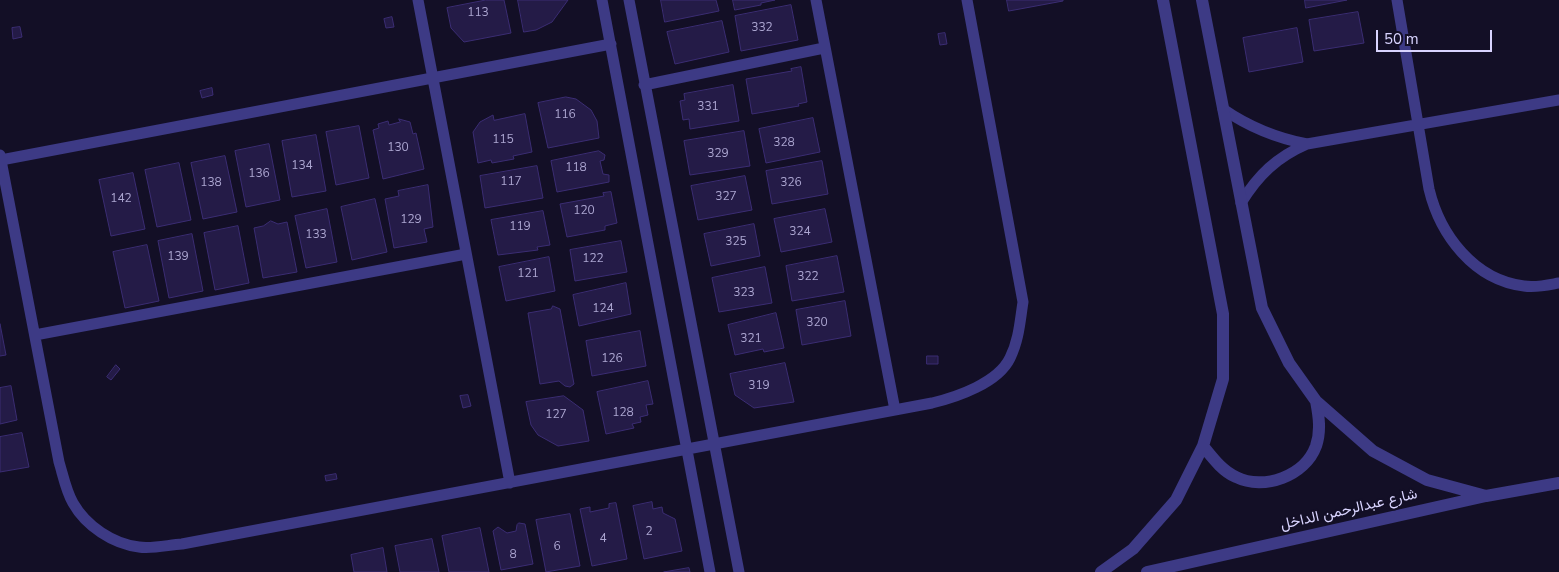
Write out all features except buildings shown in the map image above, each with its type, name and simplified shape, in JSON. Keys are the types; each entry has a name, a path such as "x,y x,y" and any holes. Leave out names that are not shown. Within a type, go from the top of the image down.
{"street":[{"path":"418,0 510,482"},
{"path":"602,0 710,572"},
{"path":"629,0 739,572"},
{"path":"816,0 895,410"},
{"path":"611,44 0,157 59,462 72,502 85,518 101,533 118,542 140,548 182,544 962,396 1000,370 1010,360 1019,330 1023,302 967,0"},
{"path":"1100,572 1132,549 1176,500 1203,446 1223,379 1223,314 1164,0"},
{"path":"1202,0 1262,308 1289,363 1316,401 1373,451 1427,480 1486,496"},
{"path":"1397,0 1432,202 1447,235 1457,248 1476,266 1513,283 1535,287 1559,283"},
{"path":"644,85 824,48"},
{"path":"1241,203 1250,188 1268,167 1307,144 1419,126 1559,100"},
{"path":"1223,109 1238,120 1271,136 1307,144"},
{"path":"35,335 466,254"},
{"path":"1203,446 1217,463 1236,477 1259,483 1282,479 1302,467 1316,447 1320,424 1316,401"},
{"name":"شارع عبدالرحمن الداخل","path":"1147,572 1486,496 1559,483"}]}
